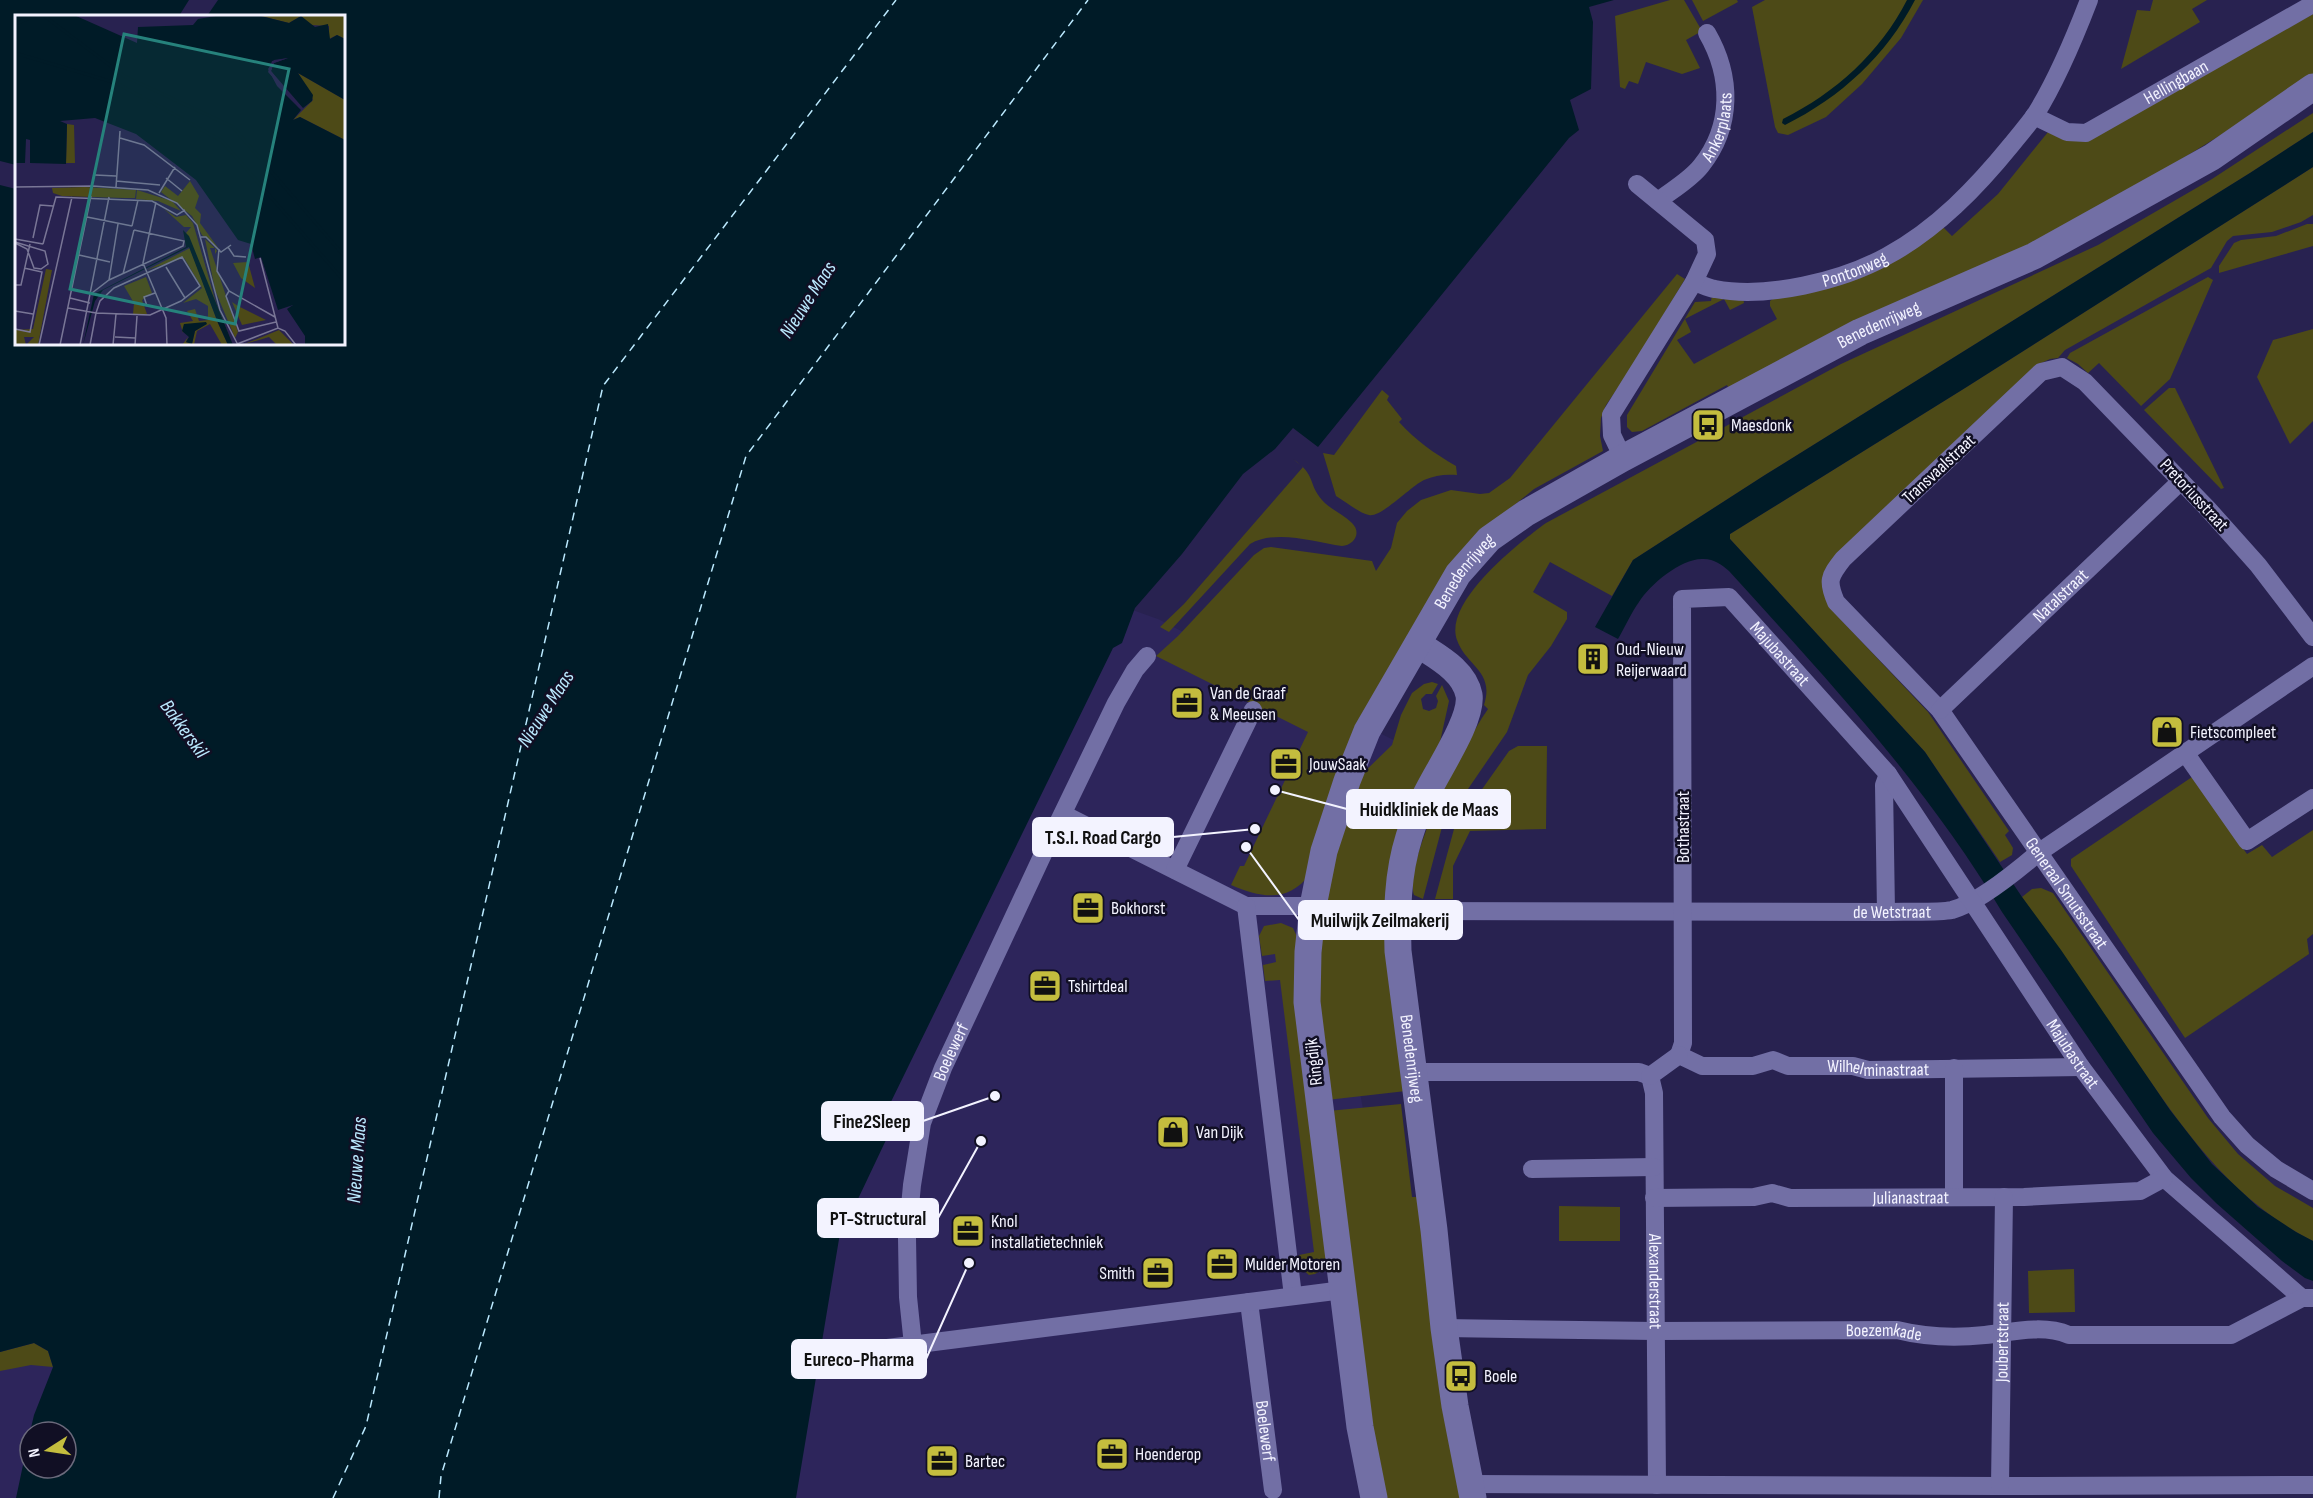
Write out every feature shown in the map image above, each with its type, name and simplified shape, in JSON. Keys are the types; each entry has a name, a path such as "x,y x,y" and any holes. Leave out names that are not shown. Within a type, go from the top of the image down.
{"street":[{"name":"Pontonweg","path":"1694,282 1715,289 1757,291 1789,289 1829,280 1886,257 1927,231 1984,179 2034,116 2070,48 2089,0"},
{"name":"Hellingbaan","path":"2034,116 2067,132 2086,133 2313,4"},
{"name":"Ankerplaats","path":"1658,201 1700,167 1719,134 1727,105 1723,70 1717,51 1707,33"},
{"name":"Benedenrijweg","path":"1471,1491 1455,1406 1444,1328 1434,1230 1398,951 1397,911 1401,868 1409,836 1424,798 1469,707 1468,693 1457,672 1418,644 1458,574 1489,539 1526,513 1623,458 1860,332 2034,256 2212,157 2313,87"},
{"path":"1623,458 1612,435 1611,415 1694,282 1707,254 1705,240 1636,184"},
{"name":"Pretoriusstraat","path":"2062,367 2085,382 2181,481 2258,565 2313,636"},
{"name":"Transvaalstraat","path":"1829,586 1833,573 1844,559 2032,380 2041,372 2062,367"},
{"name":"Natalstraat","path":"1940,710 2181,481"},
{"name":"Generaal Smutsstraat","path":"1829,586 1836,602 1940,710 2222,1117 2247,1145 2276,1169 2313,1191"},
{"name":"Majubastraat","path":"1682,599 1729,597 1888,774 1979,896 2081,1067 2164,1178 2307,1298"},
{"name":"Bothastraat","path":"1679,1055 1683,1043 1684,911 1682,599"},
{"name":"Ringdijk","path":"1374,1498 1360,1426 1307,1002 1308,952 1313,906 1324,851 1347,781 1367,731 1418,644"},
{"name":"Boelewerf","path":"913,1345 908,1298 907,1238 912,1185 922,1123 943,1068 1116,703 1134,670 1147,656"},
{"name":"de Wetstraat","path":"1397,911 1886,912 1952,910 2016,872 2038,853 2313,666"},
{"path":"1175,870 1252,710"},
{"path":"2186,754 2247,840 2313,798"},
{"path":"1886,912 1884,785 1888,774"},
{"path":"1063,814 1246,906 1313,906"},
{"path":"1246,906 1293,1296"},
{"path":"1412,1072 1639,1072 1650,1076 1679,1055"},
{"name":"Wilhelminastraat","path":"1679,1055 1702,1066 1753,1066 1773,1060 1788,1066 1853,1066 1868,1070 2081,1067"},
{"path":"1954,1068 1954,1197"},
{"name":"Alexanderstraat","path":"1650,1076 1654,1093 1657,1485"},
{"path":"1532,1169 1654,1167"},
{"name":"Julianastraat","path":"1654,1198 1754,1197 1772,1193 1790,1198 2004,1197 2140,1191 2164,1178"},
{"name":"Joubertstraat","path":"2000,1486 2004,1197"},
{"path":"848,1353 1342,1290"},
{"name":"Boezemkade","path":"1444,1328 1655,1331 1896,1330 1919,1336 1985,1335 2056,1330 2069,1335 2205,1336 2231,1335 2307,1298"},
{"name":"Boelewerf","path":"1249,1302 1273,1490"},
{"path":"1471,1491 1657,1485 2313,1485"}],"shaded area":[{"path":"1670,0 1684,0 1702,31 1686,40 1700,68 1682,74 1646,62 1638,84 1629,81 1625,89 1620,87 1615,16"},
{"path":"1692,0 1737,0 1738,2 1703,21"},
{"path":"1765,0 1923,0 1901,38 1862,84 1826,117 1788,135 1778,133 1775,127 1752,7"},
{"path":"2153,0 2207,0 2192,9 2200,22 2121,69 2137,10 2150,11"},
{"path":"2313,14 2313,78 2086,218 1730,391 1727,385 1642,431 1632,432 1627,427 1627,415 1695,302 1711,301 1712,296 1743,298 1744,303 1730,310 1724,299 1685,319 1691,332 1677,340 1694,364 1777,319 1770,306 1770,301 1774,298 1942,226 1952,236 1998,194 2048,132 2102,132"},
{"path":"2313,113 2313,132 1633,560 1612,596 1550,562 1533,592 1567,612 1567,619 1551,646 1528,675 1507,732 1442,827 1423,899 1414,895 1413,878 1427,829 1452,772 1488,709 1484,705 1486,684 1483,676 1461,649 1457,640 1456,625 1461,608 1487,574 1519,544 1546,523 1841,364 2098,245 2212,179"},
{"path":"2313,167 2313,215 2301,222 2272,232 2233,236 2227,241 2211,268 2065,350 2058,358 2035,366 1830,563 1829,607 1928,712 2009,831 2005,835 2013,848 2012,855 2000,862 1925,752 1730,539 1730,534"},
{"path":"2307,224 2313,224 2313,246 2219,273 2219,266 2234,243 2241,240 2276,236"},
{"path":"1677,274 1685,279 1629,372 1606,405 1601,418 1600,436 1603,451 1534,489 1479,534 1310,874 1293,890 1284,894 1264,895 1231,885 1240,866 1244,866 1308,732 1156,656 1178,636 1254,555 1264,548 1271,547 1372,561 1376,571 1391,548 1397,523 1421,500 1451,490 1489,493 1510,478"},
{"path":"2208,277 2213,280 2170,379 2141,406 2099,363 2088,373 2067,358 2070,353"},
{"path":"2313,329 2313,421 2290,444 2257,377 2273,340"},
{"path":"2169,388 2175,388 2224,488 2221,489 2144,410"},
{"path":"1382,390 1389,396 1387,400 1402,419 1399,422 1426,446 1456,466 1457,475 1440,475 1424,480 1381,512 1369,515 1336,496 1323,453 1334,455"},
{"path":"1303,467 1322,500 1355,527 1356,534 1353,541 1342,546 1271,537 1250,544 1169,632 1160,627 1184,604"},
{"path":"1110,602 1158,619 1409,748 1351,1044 1435,1498 778,1498 813,1199"},
{"path":"1432,682 1438,684 1432,694 1426,694 1421,699 1423,709 1429,711 1436,708 1438,701 1436,696 1442,685 1449,701 1440,742 1404,821 1406,1091 1327,1100 1319,1037 1321,907 1357,779 1392,745 1401,715 1412,693 1424,684"},
{"path":"1518,746 1547,746 1546,829 1470,831 1453,866 1453,899 1435,899 1454,829 1509,751"},
{"path":"2192,777 2247,854 2262,845 2272,857 2313,830 2313,934 2307,939 2309,954 2185,1038 2071,866 2071,859"},
{"path":"2041,888 2053,893 2208,1118 2238,1154 2275,1186 2313,1208 2313,1241 2282,1223 2230,1181 2165,1103 2022,897 2032,889"},
{"path":"1281,923 1293,928 1298,939 1327,1267 1309,1275 1302,1269 1299,1255 1314,1252 1280,980 1265,981 1263,965 1276,962 1275,954 1262,956 1259,936 1264,926"},
{"path":"1401,1104 1412,1197 1420,1197 1465,1498 1383,1498 1328,1111"},
{"path":"1559,1206 1620,1207 1620,1241 1559,1241"},
{"path":"2074,1269 2075,1312 2029,1313 2028,1271"},
{"path":"61,1334 43,1420 18,1420 18,1480 29,1480 28,1498 0,1498 0,1349"},
{"path":"34,1343 48,1351 53,1367 31,1365 0,1371 0,1352"}],"water":[{"path":"0,0 189,0 180,15 15,15 15,165 0,161"},
{"path":"218,0 1614,0 1589,7 1593,22 1591,89 1570,100 1579,130 1569,138 1318,447 1293,428 1275,449 1243,474 1182,554 1135,608 1122,643 1113,648 886,1112 889,1118 895,1121 858,1199 851,1201 844,1209 796,1498 16,1498 20,1480 78,1480 78,1420 33,1420 53,1367 48,1351 34,1343 0,1352 0,185 15,189 15,345 345,345 345,15 208,15"},
{"path":"1907,0 1915,0 1890,39 1860,73 1825,102 1785,125 1782,123 1783,119 1821,97 1854,70 1884,37"},
{"path":"2313,132 2313,167 1730,534 1730,539 1925,752 2022,897 2170,1110 2212,1164 2258,1207 2313,1241 2313,1281 2305,1278 2282,1261 2216,1203 2191,1178 2153,1133 1973,866 1909,777 1839,693 1729,571 1708,559 1687,562 1668,573 1651,587 1633,611 1618,639 1595,627 1633,560"}],"ferry route":[{"path":"333,1498 366,1426 603,386 896,0"},
{"path":"439,1498 441,1476 746,456 1088,0"}],"place":[{"name":"Maesdonk","path":"1708,425"},
{"name":"Oud-Nieuw Reijerwaard","path":"1593,659"},
{"name":"Van de Graaf & Meeusen","path":"1187,703"},
{"name":"Fietscompleet","path":"2167,732"},
{"name":"JouwSaak","path":"1286,764"},
{"name":"Huidkliniek de Maas","path":"1275,790"},
{"name":"T.S.I. Road Cargo","path":"1255,829"},
{"name":"Muilwijk Zeilmakerij","path":"1246,847"},
{"name":"Bokhorst","path":"1088,908"},
{"name":"Tshirtdeal","path":"1045,986"},
{"name":"Fine2Sleep","path":"995,1096"},
{"name":"Van Dijk","path":"1173,1132"},
{"name":"PT-Structural","path":"981,1141"},
{"name":"Knol installatietechniek","path":"968,1231"},
{"name":"Eureco-Pharma","path":"969,1263"},
{"name":"Mulder Motoren","path":"1222,1264"},
{"name":"Smith","path":"1158,1273"},
{"name":"Boele","path":"1461,1376"},
{"name":"Hoenderop","path":"1112,1454"},
{"name":"Bartec","path":"942,1461"}],"water label":[{"name":"Nieuwe Maas","path":"808,300"},
{"name":"Nieuwe Maas","path":"546,709"},
{"name":"Bakkerskil","path":"184,729"},
{"name":"Nieuwe Maas","path":"357,1160"}]}
